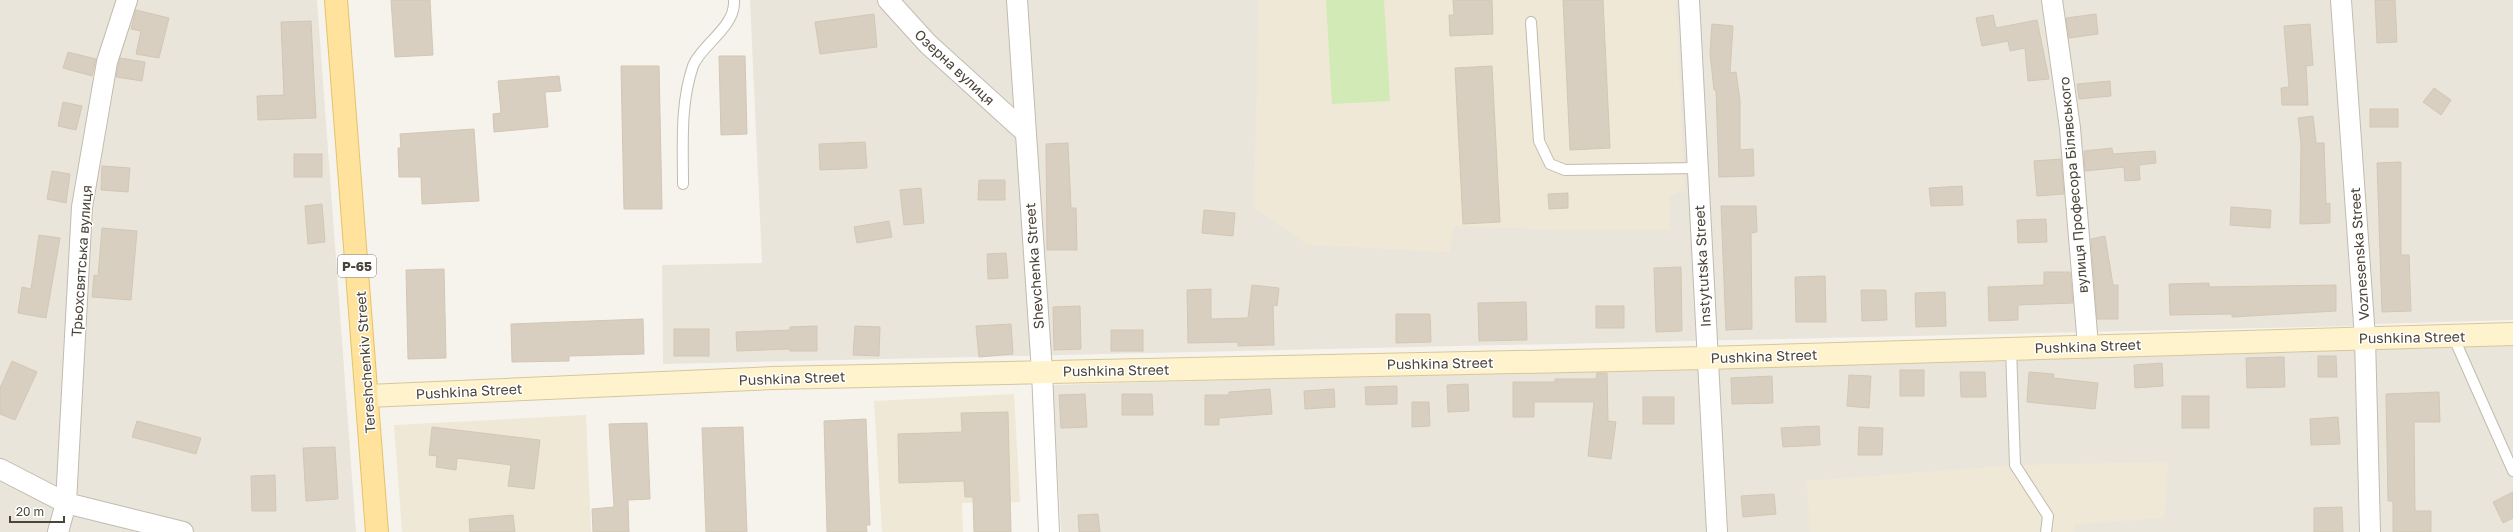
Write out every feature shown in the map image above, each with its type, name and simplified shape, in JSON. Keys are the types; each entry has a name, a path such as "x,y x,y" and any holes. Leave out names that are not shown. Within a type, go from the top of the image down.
{"main road":[{"name":"Tereshchenkiv Street","path":"336,0 368,396 377,532"}],"street":[{"name":"Трьохсвятська вулиця","path":"58,532 66,503 82,207 106,62 127,0"},
{"name":"Озерна вулиця","path":"888,0 928,44 1024,131"},
{"name":"Shevchenka Street","path":"1017,0 1024,131 1042,372 1049,532"},
{"name":"Instytutska Street","path":"1689,0 1706,358 1718,532"},
{"name":"вулиця Професора Білявського","path":"2052,0 2070,128 2088,346"},
{"name":"Voznesenska Street","path":"2341,0 2365,338 2370,532"},
{"name":"Pushkina Street","path":"368,396 773,378 1706,358 2513,334"},
{"path":"0,469 66,503 183,532"}],"lane":[{"path":"683,184 684,96 694,64 720,33 734,7 734,0"},
{"path":"1531,22 1539,141 1550,164 1565,170 1698,168"},
{"path":"2453,336 2513,471"},
{"path":"2011,348 2015,465 2048,516 2046,532"}],"shaded area":[{"path":"0,0 317,0 356,532 0,532"},
{"path":"750,0 2331,0 2353,326 663,364 662,265 762,263"},
{"path":"1259,0 1675,0 1685,190 1670,196 1669,230 1557,230 1454,226 1449,252 1308,245 1254,207"},
{"path":"2352,0 2513,0 2513,320 2374,324"},
{"path":"2513,343 2513,532 1061,532 1053,385"},
{"path":"1014,394 1020,502 962,503 963,532 882,532 874,401"},
{"path":"586,415 591,532 402,532 394,425"},
{"path":"2168,462 2164,518 2075,524 2073,532 1810,532 1807,481 2015,465"}],"green space":[{"path":"1326,0 1384,0 1390,101 1332,104"}],"building":[{"path":"391,0 430,0 433,55 395,57"},
{"path":"1453,0 1492,0 1493,34 1450,36 1449,15 1454,15"},
{"path":"1563,0 1603,0 1610,148 1570,150"},
{"path":"2375,0 2395,0 2397,42 2377,43"},
{"path":"136,10 169,18 159,58 136,54 141,31 131,29"},
{"path":"874,14 877,47 820,54 815,22"},
{"path":"2096,14 2098,34 2069,38 2066,18"},
{"path":"1993,15 1996,28 2037,20 2049,79 2028,81 2025,48 2010,51 2008,41 1982,46 1976,18"},
{"path":"311,21 316,118 258,120 257,96 284,95 281,22"},
{"path":"1712,24 1733,26 1730,73 1736,72 1740,100 1740,150 1753,149 1754,176 1719,177 1716,90 1714,90 1710,53"},
{"path":"2310,24 2313,65 2306,66 2308,105 2282,105 2281,88 2289,87 2284,26"},
{"path":"68,52 96,59 92,76 63,68"},
{"path":"719,56 745,56 747,134 721,135"},
{"path":"120,58 145,62 142,81 116,77"},
{"path":"621,66 659,66 662,209 624,209"},
{"path":"1492,66 1500,222 1463,224 1455,68"},
{"path":"559,76 561,91 545,92 548,127 494,132 493,114 501,113 498,81"},
{"path":"2110,81 2111,96 2079,99 2077,84"},
{"path":"2434,88 2451,100 2441,115 2423,102"},
{"path":"63,102 82,106 76,130 58,126"},
{"path":"2370,109 2398,109 2398,127 2370,127"},
{"path":"2313,116 2316,143 2324,143 2326,204 2330,203 2330,223 2300,224 2301,144 2298,118"},
{"path":"474,129 479,201 422,204 421,177 399,177 398,148 401,148 400,134"},
{"path":"865,142 867,168 820,170 819,144"},
{"path":"1068,143 1071,208 1076,208 1077,250 1047,250 1046,144"},
{"path":"2112,148 2113,154 2155,151 2156,163 2139,165 2140,180 2125,181 2124,167 2085,171 2084,151"},
{"path":"294,154 322,154 322,177 294,177"},
{"path":"2061,159 2064,194 2037,196 2034,161"},
{"path":"2401,162 2401,255 2409,255 2411,311 2382,312 2377,163"},
{"path":"102,166 130,168 128,192 101,190"},
{"path":"52,171 70,174 66,203 47,199"},
{"path":"979,180 1005,180 1005,200 978,200"},
{"path":"1962,186 1963,205 1931,206 1929,188"},
{"path":"921,188 924,223 904,225 900,190"},
{"path":"1568,193 1568,208 1549,209 1548,194"},
{"path":"322,204 325,242 308,244 305,206"},
{"path":"1721,206 1756,206 1757,232 1751,233 1752,329 1726,330"},
{"path":"2231,207 2271,210 2270,228 2230,225"},
{"path":"1204,210 1235,213 1233,236 1202,233"},
{"path":"2046,219 2047,242 2018,243 2017,220"},
{"path":"889,221 892,237 857,243 854,227"},
{"path":"102,228 137,231 131,300 92,297 94,275 98,276"},
{"path":"39,235 60,238 46,318 18,313 22,287 31,289"},
{"path":"2105,236 2113,285 2118,285 2118,319 2097,319 2091,239"},
{"path":"1006,253 1008,278 988,279 987,254"},
{"path":"1681,267 1682,331 1656,332 1654,268"},
{"path":"444,269 446,358 408,359 406,270"},
{"path":"2044,272 2070,272 2073,303 2018,305 2018,320 1989,321 1988,287 2044,285"},
{"path":"1825,276 1826,322 1796,322 1795,277"},
{"path":"2209,283 2209,287 2336,285 2336,311 2232,317 2232,314 2170,315 2169,284"},
{"path":"1252,285 1279,288 1277,306 1273,305 1274,345 1238,346 1238,342 1188,343 1187,290 1211,289 1211,319 1248,318"},
{"path":"1861,290 1886,290 1887,320 1862,321"},
{"path":"1945,292 1946,326 1916,327 1915,293"},
{"path":"1526,302 1527,340 1479,341 1478,303"},
{"path":"1080,306 1081,349 1054,350 1053,307"},
{"path":"1596,306 1624,306 1624,328 1596,328"},
{"path":"1396,314 1430,314 1431,342 1396,343"},
{"path":"643,319 644,354 569,356 569,361 512,362 511,324"},
{"path":"1011,324 1013,354 979,357 976,326"},
{"path":"817,326 817,351 790,351 790,349 737,351 736,332 790,330 790,327"},
{"path":"855,326 880,327 879,356 853,355"},
{"path":"674,329 709,329 709,356 674,356"},
{"path":"1111,330 1143,330 1143,351 1111,351"},
{"path":"2318,356 2336,356 2337,377 2318,377"},
{"path":"2284,357 2285,387 2247,388 2246,358"},
{"path":"12,361 37,372 15,420 0,414 0,388"},
{"path":"2162,363 2163,386 2135,388 2134,365"},
{"path":"1900,370 1924,370 1924,396 1900,396"},
{"path":"1960,372 1985,372 1986,397 1961,397"},
{"path":"2029,372 2054,374 2053,378 2098,383 2095,409 2027,402"},
{"path":"1597,373 1607,373 1608,421 1616,422 1611,459 1588,456 1594,402 1534,402 1534,417 1513,417 1513,382 1555,382 1555,379 1596,379"},
{"path":"1849,375 1871,376 1869,408 1847,406"},
{"path":"1772,376 1773,403 1732,404 1731,378"},
{"path":"1468,384 1469,411 1448,412 1447,385"},
{"path":"1397,386 1397,404 1366,405 1365,387"},
{"path":"1270,389 1272,414 1219,418 1219,425 1205,425 1205,395 1229,395 1229,392"},
{"path":"1334,389 1335,407 1305,409 1304,391"},
{"path":"2439,392 2440,422 2414,422 2415,511 2431,511 2431,532 2393,532 2393,501 2388,501 2386,394"},
{"path":"1085,394 1087,427 1061,428 1059,395"},
{"path":"1122,394 1152,394 1153,415 1122,415"},
{"path":"2182,396 2209,396 2209,428 2182,428"},
{"path":"1643,397 1674,397 1674,424 1643,424"},
{"path":"1412,402 1429,402 1430,426 1412,427"},
{"path":"1008,412 1011,532 974,532 973,497 965,497 964,481 899,483 898,434 962,432 961,413"},
{"path":"2338,417 2340,444 2311,445 2310,419"},
{"path":"866,419 870,525 866,525 867,532 827,532 824,421"},
{"path":"137,421 201,438 196,454 132,437"},
{"path":"647,423 650,499 628,500 629,532 593,532 592,509 614,507 609,424"},
{"path":"1819,426 1820,445 1783,447 1781,428"},
{"path":"432,427 540,440 534,489 508,486 511,465 457,458 456,470 436,467 437,456 429,455"},
{"path":"743,427 747,532 706,532 702,428"},
{"path":"1859,427 1883,428 1882,455 1858,455"},
{"path":"335,447 338,499 306,501 303,448"},
{"path":"275,475 276,511 252,511 251,476"},
{"path":"2513,492 2513,518 2503,523 2493,502"},
{"path":"1774,494 1776,514 1743,517 1741,496"},
{"path":"2342,507 2343,532 2314,532 2314,508"},
{"path":"1098,514 1100,532 1079,532 1078,515"},
{"path":"513,515 515,532 470,532 469,519"}]}
